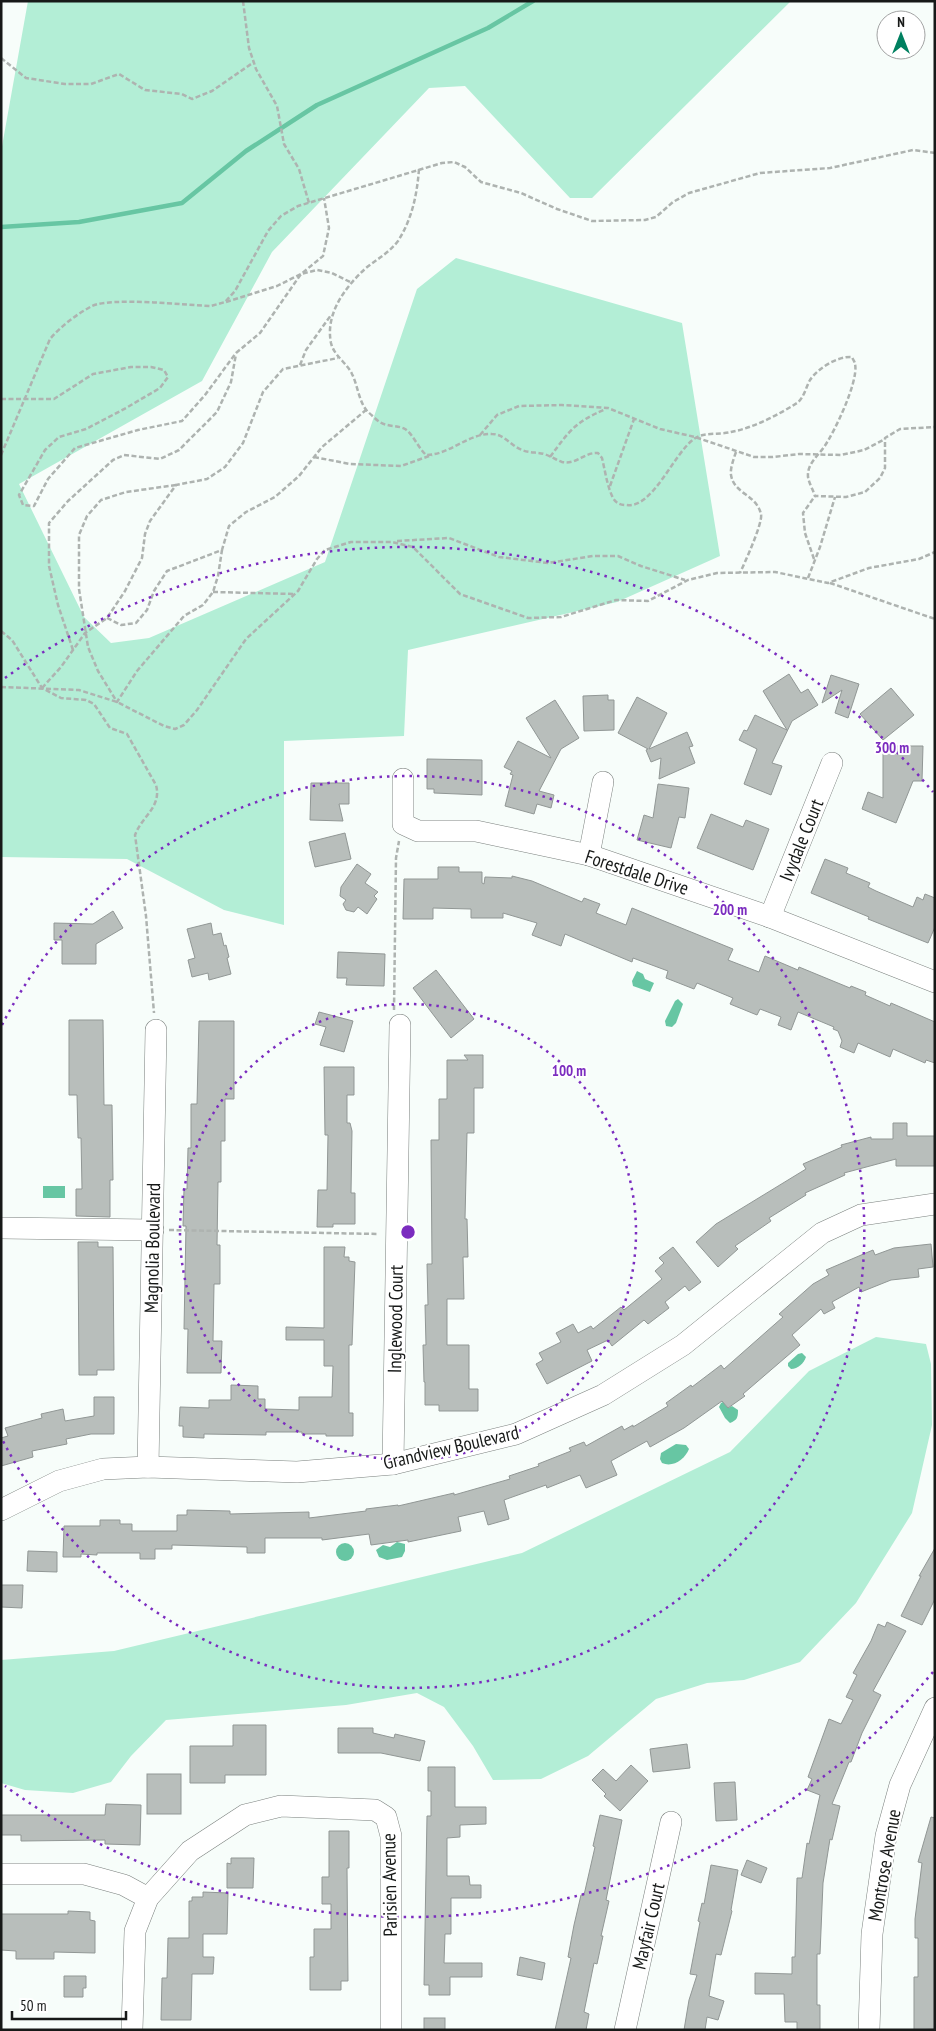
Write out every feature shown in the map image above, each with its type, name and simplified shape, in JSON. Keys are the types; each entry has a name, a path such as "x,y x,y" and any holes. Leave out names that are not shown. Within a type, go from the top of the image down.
{"street":[{"name":"Ivydale Court","path":"770,917 832,763"},
{"path":"402,779 402,824"},
{"path":"589,855 603,782"},
{"name":"Forestdale Drive","path":"402,824 418,831 476,831 589,855 770,917 935,982"},
{"name":"Inglewood Court","path":"393,1464 400,1025"},
{"name":"Magnolia Boulevard","path":"148,1467 156,1030"},
{"name":"Grandview Boulevard","path":"1,1510 59,1481 103,1469 148,1467 297,1472 393,1464 516,1434 603,1395 683,1345 822,1233 861,1215 935,1204"},
{"path":"1,1228 153,1230"},
{"name":"Montrose Avenue","path":"869,2030 872,1934 886,1836 900,1786 935,1708"},
{"name":"Parisien Avenue","path":"132,2030 135,1931 148,1898 190,1851 245,1815 281,1806 375,1810 386,1817 391,1836 391,2030"},
{"name":"Mayfair Court","path":"625,2030 671,1822"},
{"path":"1,1874 84,1874 101,1877 124,1885 148,1898"}],"path":[{"path":"243,1 249,48 254,62 277,106 284,144 299,169 309,203"},
{"path":"1,58 26,78 65,84 91,84 119,74 145,90 182,94 192,99 212,91 254,62"},
{"path":"225,302 235,291 268,231 281,216 298,206 442,163 454,162 465,167 481,182 521,193 574,216 592,221 645,220 656,216 673,202 689,194 760,173 830,168 913,150 935,154"},
{"path":"300,365 306,350 332,314 346,290 366,268 386,254 398,241 416,199 419,169"},
{"path":"1,399 54,399 93,374 131,368 151,367 164,370 168,377 160,388 86,429 59,438 45,450 19,495 24,505 34,506 48,479 75,448 138,430 182,422 236,353 260,333 302,274 323,256 329,228 324,198"},
{"path":"1,454 50,339 60,327 93,305 114,302 211,306 278,286 302,274 317,270 332,273 352,283"},
{"path":"332,314 329,328 332,345 338,358 352,372 366,410 380,422 403,428 412,434 417,446 426,455 434,455"},
{"path":"73,650 58,605 49,566 49,524 68,501 113,460 124,456 160,459 179,450 217,412 231,382 236,353"},
{"path":"314,457 350,464 401,466 434,455 479,436 492,434 500,436 521,450 550,457 561,462 572,463 591,453 598,453 602,458 614,499 620,505 632,506 640,503 652,492 676,458 695,437 747,428 800,402 811,379 842,356 852,357 856,364 849,399 832,434 812,460 808,477 815,496"},
{"path":"117,702 98,671 88,647 85,633 79,589 79,535 87,516 101,500 126,492 207,479 225,467 243,443 263,392 283,370 338,358"},
{"path":"479,436 497,415 519,406 562,405 608,408 660,429 695,437 736,452 754,456 841,455 864,450 900,429 935,427"},
{"path":"550,457 570,430 585,418 608,408"},
{"path":"117,702 137,671 184,616 203,605 213,592 229,526 246,512 275,497 299,476 322,447 366,410"},
{"path":"610,486 634,419"},
{"path":"815,496 836,497 865,492 880,478 885,468 885,438"},
{"path":"736,452 731,474 738,490 756,501 762,516 740,573"},
{"path":"42,688 85,633 107,618 125,591 142,558 145,534 150,521 176,485"},
{"path":"815,496 803,513 805,533 815,560"},
{"path":"808,578 836,497"},
{"path":"1,687 79,690 117,702 164,726 175,729 184,725 246,639 294,594 316,559 325,550 351,542 392,542 449,538 499,558 548,563 593,556 618,556 686,581"},
{"path":"392,542 413,546 460,594 528,618 561,617 616,600 648,601 686,581 717,573 774,572 828,583 935,619"},
{"path":"107,618 121,625 136,623 147,610 154,592 167,571 222,550"},
{"path":"828,583 869,568 919,559 935,552"},
{"path":"213,592 294,594"},
{"path":"1,631 12,640 42,688 62,698 86,700 94,704 110,728 127,734 156,785 158,794 154,808 138,828 135,835 146,916 156,1030"},
{"path":"400,1025 393,1008 396,858 402,824"},
{"path":"153,1230 397,1234"}],"shaded area":[{"path":"28,1 791,1 592,198 570,198 465,86 429,88 272,252 202,381 19,484 84,617 111,643 149,638 325,562 417,289 456,258 682,323 720,556 617,602 408,650 404,736 284,741 284,925 224,910 127,859 1,857 1,152"},
{"path":"637,971 643,974 645,979 654,983 650,992 633,986 632,981"},
{"path":"678,999 683,1004 676,1023 672,1027 666,1026 665,1021 675,1001"},
{"path":"43,1186 65,1186 65,1198 43,1198"},
{"path":"876,1337 926,1344 931,1364 932,1425 912,1513 856,1603 800,1662 744,1680 707,1683 656,1699 588,1756 541,1779 493,1780 473,1746 444,1707 417,1693 346,1705 166,1720 131,1756 111,1782 73,1793 25,1790 1,1783 1,1660 114,1651 522,1553 730,1452 809,1371"},
{"path":"802,1353 806,1357 804,1361 798,1367 791,1369 788,1363 798,1354"},
{"path":"723,1402 728,1408 732,1406 738,1410 737,1418 730,1423 719,1407"},
{"path":"676,1444 686,1445 689,1449 685,1456 678,1462 662,1463 660,1459 661,1453"},
{"path":"397,1542 405,1544 405,1551 402,1557 387,1560 379,1557 376,1550 383,1545 390,1547"},
{"path":"345,1543 351,1546 354,1552 351,1558 345,1561 339,1558 336,1552 339,1546"}],"building":[{"path":"789,674 801,693 808,689 818,705 792,721 772,763 782,766 771,795 744,784 757,749 739,740 744,730 747,731 755,715 787,730 763,691"},
{"path":"831,675 859,684 848,718 835,713 842,690 822,703"},
{"path":"891,688 914,715 883,740 860,714"},
{"path":"608,695 608,700 614,700 614,730 584,731 583,696"},
{"path":"637,697 667,713 649,749 687,732 693,746 689,747 695,763 659,779 661,758 651,762 646,750 648,749 618,733"},
{"path":"555,700 579,738 561,749 539,791 554,795 551,808 537,804 534,814 505,806 513,775 510,774 512,771 504,767 518,741 551,758 526,718"},
{"path":"883,746 923,746 922,781 913,781 896,823 862,809 868,792 883,798"},
{"path":"427,759 482,760 482,795 434,793 434,789 427,789"},
{"path":"311,783 349,783 349,804 339,804 343,821 310,820"},
{"path":"658,784 689,788 685,818 679,817 671,848 637,840 644,815 653,818"},
{"path":"711,814 743,827 746,820 769,829 753,870 697,848"},
{"path":"345,833 351,859 315,867 309,842"},
{"path":"825,859 848,868 846,873 870,883 868,887 913,907 917,897 923,900 925,894 935,898 935,927 928,943 868,919 869,917 811,893"},
{"path":"357,864 371,874 365,883 378,892 374,896 377,899 367,914 358,907 354,912 346,910 343,904 346,900 340,896 341,887"},
{"path":"438,867 459,867 459,872 482,872 482,883 484,884 485,877 512,878 512,876 532,881 582,902 584,898 600,904 596,913 626,925 632,908 733,949 728,960 759,972 765,956 798,970 799,967 850,988 851,986 866,992 865,995 890,1006 891,1003 935,1022 935,1063 926,1060 925,1063 893,1049 890,1057 858,1043 854,1053 840,1047 842,1041 838,1031 833,1029 834,1027 798,1012 791,1030 778,1025 781,1017 760,1009 757,1015 730,1004 733,998 697,983 694,989 666,978 668,971 633,958 632,962 565,934 561,946 532,935 537,923 503,913 503,918 471,918 471,909 433,908 433,919 403,919 404,879 438,879"},
{"path":"113,911 123,928 96,944 96,964 62,964 62,940 54,940 54,923 93,924"},
{"path":"211,923 213,935 221,933 224,946 226,945 231,974 209,980 208,973 192,977 188,960 195,958 187,929"},
{"path":"338,952 385,954 384,986 346,985 347,978 337,978"},
{"path":"436,970 474,1019 451,1038 413,988"},
{"path":"319,1012 353,1021 344,1052 320,1045 326,1027 315,1024"},
{"path":"69,1020 103,1020 104,1105 112,1105 113,1180 110,1180 110,1217 76,1216 76,1189 82,1189 81,1138 78,1138 77,1095 69,1095"},
{"path":"199,1021 234,1021 234,1099 225,1099 225,1141 221,1141 221,1182 218,1182 217,1245 220,1245 220,1284 214,1284 213,1341 222,1341 221,1373 187,1373 188,1329 184,1329 186,1226 183,1226 184,1189 187,1189 188,1148 191,1148 191,1104 197,1104"},
{"path":"464,1055 483,1055 483,1088 474,1088 474,1133 467,1133 465,1219 467,1219 468,1257 463,1257 464,1299 447,1299 447,1345 469,1345 469,1389 478,1389 478,1411 439,1411 439,1405 425,1405 424,1382 423,1345 426,1345 425,1305 428,1305 427,1264 432,1264 431,1140 439,1140 439,1099 447,1099 447,1060 468,1060"},
{"path":"324,1067 354,1067 354,1095 347,1095 347,1123 350,1123 352,1131 351,1193 355,1193 355,1224 333,1224 333,1227 317,1227 318,1190 327,1190 328,1135 325,1135"},
{"path":"893,1123 907,1123 907,1136 935,1136 935,1166 896,1166 896,1159 844,1173 845,1175 805,1193 806,1195 769,1218 771,1221 735,1246 738,1249 718,1267 696,1242 716,1224 806,1169 803,1164 842,1147 841,1145 871,1137 871,1139 893,1139"},
{"path":"78,1242 98,1242 98,1247 113,1247 114,1370 97,1370 97,1375 79,1375"},
{"path":"931,1244 933,1267 918,1269 919,1277 891,1280 861,1292 859,1287 832,1302 835,1308 824,1314 821,1309 792,1335 800,1345 743,1394 745,1396 728,1408 722,1401 684,1428 650,1447 647,1441 611,1461 617,1475 586,1488 580,1475 547,1488 546,1485 504,1500 509,1519 488,1525 484,1511 458,1517 461,1531 408,1542 408,1540 371,1545 369,1534 322,1540 322,1538 265,1538 265,1553 247,1553 247,1547 172,1545 172,1549 155,1549 155,1559 140,1559 140,1553 97,1553 97,1555 81,1554 81,1557 63,1557 64,1526 100,1526 100,1520 120,1520 120,1524 132,1524 132,1531 177,1531 177,1515 187,1515 187,1510 230,1511 230,1514 309,1512 309,1518 398,1506 454,1493 454,1495 510,1479 509,1476 539,1466 538,1464 571,1451 569,1448 584,1442 586,1446 622,1426 624,1430 633,1425 633,1427 668,1406 666,1403 691,1385 692,1387 721,1365 724,1369 783,1317 779,1314 813,1284 829,1275 826,1270 873,1250 875,1255 894,1248"},
{"path":"324,1247 345,1247 344,1257 349,1257 349,1261 355,1262 352,1345 349,1345 349,1413 353,1413 353,1436 326,1436 326,1434 302,1434 302,1432 266,1432 266,1435 204,1434 204,1438 183,1437 183,1426 179,1426 180,1407 209,1408 209,1400 231,1400 231,1385 258,1386 258,1399 265,1399 265,1409 299,1410 299,1397 332,1397 333,1366 324,1366 324,1340 286,1340 286,1327 324,1328"},
{"path":"673,1247 701,1282 689,1291 685,1286 665,1302 669,1308 648,1324 644,1320 612,1346 608,1340 587,1350 592,1361 547,1384 536,1364 543,1360 539,1353 561,1342 556,1333 573,1324 578,1333 591,1326 593,1329 621,1307 624,1310 662,1279 655,1271 664,1263 659,1258"},
{"path":"94,1397 114,1397 114,1434 91,1434 66,1439 67,1444 32,1451 33,1457 1,1466 1,1438 8,1436 5,1428 42,1418 41,1414 63,1409 65,1421 94,1416"},
{"path":"935,1548 935,1599 922,1625 901,1616 921,1576 919,1576"},
{"path":"28,1551 57,1552 57,1572 27,1571"},
{"path":"1,1585 23,1585 22,1608 1,1607"},
{"path":"887,1622 906,1631 873,1691 881,1695 862,1733 832,1804 840,1806 832,1840 830,1839 823,1883 820,1954 817,1954 817,2005 820,2005 820,2030 797,2030 797,2022 785,2022 784,1994 755,1994 755,1973 792,1974 792,1957 795,1957 797,1878 802,1878 807,1843 809,1844 820,1795 807,1790 812,1779 808,1777 829,1719 841,1724 853,1700 846,1697 857,1675 853,1673 878,1624 885,1627"},
{"path":"233,1725 266,1725 266,1775 225,1775 225,1783 190,1783 190,1746 233,1746"},
{"path":"338,1728 373,1728 373,1733 394,1738 395,1734 425,1741 420,1761 381,1753 338,1753"},
{"path":"687,1744 690,1768 653,1772 650,1749"},
{"path":"631,1765 648,1781 620,1811 604,1796 606,1794 592,1780 603,1769 616,1781"},
{"path":"428,1767 455,1767 455,1807 486,1807 486,1824 460,1825 460,1837 447,1838 447,1876 469,1876 470,1885 481,1885 481,1898 451,1898 451,1934 445,1934 444,1963 482,1963 482,1977 450,1977 450,1995 429,1995 429,1985 424,1985 427,1816 431,1816 431,1791 428,1791"},
{"path":"147,1774 181,1774 181,1814 147,1814"},
{"path":"735,1782 737,1820 716,1821 714,1783"},
{"path":"106,1804 141,1805 140,1845 105,1844 105,1840 21,1841 21,1835 1,1835 1,1815 105,1815"},
{"path":"600,1815 622,1820 606,1900 609,1901 601,1936 603,1936 597,1964 594,1963 584,2012 589,2014 586,2030 555,2030 571,1958 568,1957 574,1925 581,1895 584,1895"},
{"path":"931,1817 935,1818 935,2029 914,2030 914,1977 918,1977 918,1938 915,1938 915,1919 922,1863 918,1862"},
{"path":"329,1831 349,1831 349,1868 347,1868 348,1981 341,1981 341,1990 310,1990 310,1957 314,1957 314,1929 331,1929 331,1904 322,1904 322,1877 329,1877"},
{"path":"231,1858 254,1858 253,1888 227,1888 227,1863 231,1864"},
{"path":"747,1860 767,1868 761,1883 741,1875"},
{"path":"711,1865 738,1870 732,1911 721,1955 716,1954 709,1996 724,2001 718,2020 707,2017 705,2030 684,2030 689,2000 697,1975 690,1974 700,1922 698,1921 702,1903 704,1904"},
{"path":"203,1892 228,1893 227,1934 203,1934 203,1957 214,1957 213,1974 192,1974 191,2020 161,2020 162,1978 167,1978 168,1938 189,1938 189,1901 192,1901 192,1897 203,1897"},
{"path":"68,1911 90,1912 90,1920 95,1921 95,1953 54,1952 54,1959 16,1959 16,1951 1,1950 1,1914 68,1914"},
{"path":"520,1957 545,1963 542,1980 517,1975"},
{"path":"64,1976 86,1976 86,1988 83,1988 83,1997 64,1997"},
{"path":"424,2018 445,2018 445,2030 424,2030"}],"waterway":[{"path":"1,227 79,222 182,203 246,151 317,105 488,28 533,1"}]}
